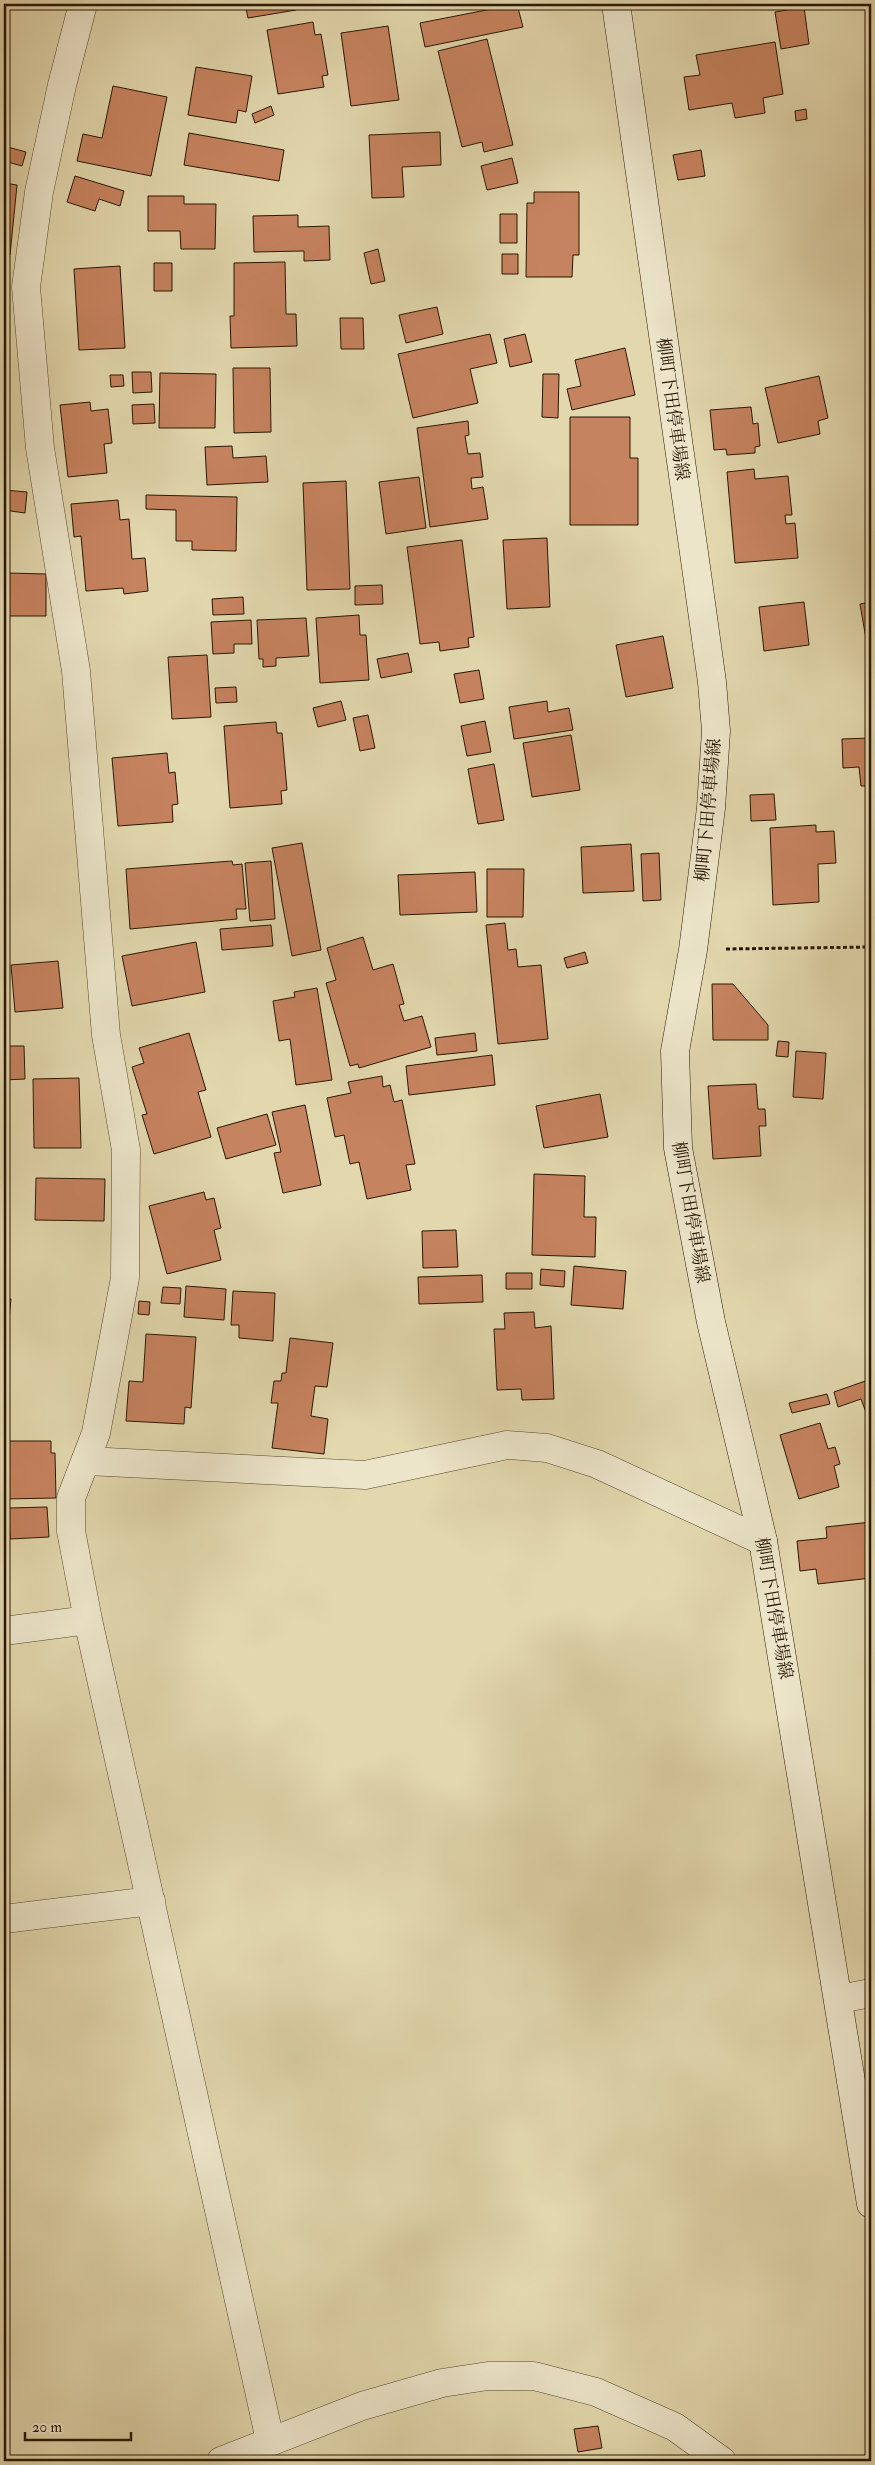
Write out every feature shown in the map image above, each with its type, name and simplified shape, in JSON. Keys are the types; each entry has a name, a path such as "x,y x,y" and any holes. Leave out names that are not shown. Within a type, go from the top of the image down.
{"street":[{"path":"83,4 62,86 39,192 26,287 40,448 76,671 106,1035 126,1150 125,1278 96,1433 87,1461 71,1498 71,1531 88,1620 270,2440"},
{"name":"柳町下田停車場線","path":"616,4 712,682 716,731 711,808 693,950 675,1051 678,1148 711,1322 763,1541 871,2204"},
{"path":"87,1461 365,1474 507,1445 547,1448 597,1464 763,1541"},
{"path":"4,1630 88,1620"},
{"path":"4,1919 151,1901"},
{"path":"839,1999 871,1993"},
{"path":"221,2461 270,2440 362,2406 442,2383 488,2376 534,2376 596,2392 675,2427 722,2461"}],"path":[{"path":"693,950 871,947"}],"building":[{"path":"245,4 295,4 296,10 248,18"},
{"path":"517,4 523,27 425,47 420,23"},
{"path":"804,7 809,44 781,49 775,12"},
{"path":"313,22 315,35 321,34 328,75 322,76 324,87 278,94 267,30"},
{"path":"388,26 399,100 351,106 341,33"},
{"path":"487,39 513,145 484,152 482,142 462,147 438,51"},
{"path":"775,42 783,94 763,98 765,113 735,118 732,103 689,110 684,77 700,75 696,55"},
{"path":"196,67 252,76 246,112 238,110 236,123 188,115"},
{"path":"113,86 167,97 151,176 77,161 83,134 102,138"},
{"path":"271,106 274,115 255,123 252,114"},
{"path":"806,109 807,119 796,121 795,111"},
{"path":"440,132 441,165 402,167 404,197 372,198 369,135"},
{"path":"189,133 284,150 279,181 184,165"},
{"path":"4,146 26,152 22,166 4,161"},
{"path":"701,150 705,176 678,180 673,155"},
{"path":"512,158 518,183 487,190 481,166"},
{"path":"75,176 124,191 120,206 99,199 95,211 67,202"},
{"path":"4,183 17,185 10,255 4,254"},
{"path":"534,192 579,192 579,255 573,255 572,277 526,277 527,203 534,203"},
{"path":"148,196 184,196 184,204 216,204 215,249 181,249 180,231 148,231"},
{"path":"500,214 517,214 517,243 500,243"},
{"path":"298,215 298,227 329,226 330,260 304,261 304,251 254,252 253,216"},
{"path":"378,249 385,281 371,284 364,253"},
{"path":"502,254 518,254 518,274 502,274"},
{"path":"285,262 286,314 296,314 297,346 231,348 230,316 234,316 234,263"},
{"path":"154,263 172,263 172,291 154,291"},
{"path":"120,266 125,348 79,350 74,269"},
{"path":"437,307 443,334 406,343 399,315"},
{"path":"340,318 363,318 364,349 341,349"},
{"path":"490,334 497,363 470,369 478,403 413,418 398,354"},
{"path":"525,334 532,362 510,367 504,339"},
{"path":"625,348 635,395 572,410 567,389 581,386 575,360"},
{"path":"233,368 270,368 271,432 234,433"},
{"path":"132,372 151,372 152,392 133,393"},
{"path":"160,373 216,374 215,428 159,428"},
{"path":"543,374 559,374 558,418 542,417"},
{"path":"110,375 123,375 124,386 111,387"},
{"path":"819,376 828,418 818,421 820,434 778,443 765,388"},
{"path":"90,402 91,411 108,409 112,443 104,444 107,473 68,477 60,405"},
{"path":"154,404 155,423 133,424 132,405"},
{"path":"751,407 753,424 758,423 760,446 755,447 755,453 727,455 726,449 714,450 710,410"},
{"path":"4,409 8,409 4,450"},
{"path":"570,417 630,417 630,458 638,458 638,525 570,525"},
{"path":"468,421 469,435 465,436 468,454 480,453 483,477 471,478 472,489 483,487 488,519 430,527 417,428"},
{"path":"232,446 233,458 266,456 268,482 207,485 205,447"},
{"path":"754,469 755,479 788,476 792,515 785,515 786,524 795,523 798,558 735,563 727,472"},
{"path":"419,477 426,528 386,534 379,482"},
{"path":"346,481 350,589 307,590 303,483"},
{"path":"4,490 27,492 25,513 4,510"},
{"path":"146,495 237,497 236,551 192,550 192,541 176,541 176,510 146,509"},
{"path":"118,500 120,520 129,519 132,559 145,558 148,591 124,594 123,588 86,591 81,536 74,537 71,504"},
{"path":"547,538 550,607 507,609 503,540"},
{"path":"462,540 474,637 468,638 469,647 440,651 439,642 420,644 407,547"},
{"path":"8,573 46,574 46,616 7,616"},
{"path":"382,585 383,604 355,605 355,586"},
{"path":"243,597 244,614 213,615 212,599"},
{"path":"804,602 809,645 764,651 759,607"},
{"path":"871,602 871,638 866,639 860,604"},
{"path":"359,615 360,635 366,635 369,680 320,683 316,618"},
{"path":"306,618 309,656 276,658 276,666 263,667 263,659 259,659 257,620"},
{"path":"251,620 252,644 234,644 234,653 213,654 211,622"},
{"path":"663,636 673,688 626,697 616,645"},
{"path":"408,653 412,672 381,678 377,659"},
{"path":"207,655 211,717 172,719 168,657"},
{"path":"479,670 484,699 460,703 454,674"},
{"path":"236,687 237,702 216,703 215,688"},
{"path":"341,701 346,720 318,727 313,708"},
{"path":"547,701 548,712 569,708 573,730 514,739 509,707"},
{"path":"368,715 375,748 360,751 353,718"},
{"path":"485,721 491,752 467,756 461,726"},
{"path":"276,722 277,733 282,733 287,790 281,791 282,804 230,808 224,726"},
{"path":"571,735 580,790 532,797 523,743"},
{"path":"871,738 871,786 861,786 859,767 843,768 842,739"},
{"path":"167,753 169,773 175,772 178,804 172,805 173,822 118,826 112,758"},
{"path":"494,764 504,820 478,824 468,769"},
{"path":"774,794 776,820 751,821 750,795"},
{"path":"816,825 816,832 834,831 836,863 818,864 819,902 773,905 770,828"},
{"path":"302,843 321,950 292,956 272,848"},
{"path":"631,844 634,891 583,893 581,847"},
{"path":"659,853 661,900 643,901 641,854"},
{"path":"232,861 233,865 242,864 246,909 236,909 237,919 130,929 126,869"},
{"path":"271,861 275,919 250,921 245,863"},
{"path":"487,869 524,869 523,917 487,917"},
{"path":"475,872 477,912 400,915 398,875"},
{"path":"505,923 508,950 516,949 518,967 541,965 548,1039 498,1044 486,925"},
{"path":"271,925 273,946 222,950 220,929"},
{"path":"363,937 373,970 393,964 404,1004 399,1005 404,1021 422,1016 431,1047 359,1068 358,1064 350,1066 326,983 336,980 327,948"},
{"path":"196,942 205,992 132,1006 122,956"},
{"path":"585,952 588,963 567,968 564,958"},
{"path":"58,961 63,1008 15,1012 11,965"},
{"path":"712,984 733,984 768,1025 768,1040 713,1040"},
{"path":"317,988 332,1080 296,1085 290,1039 279,1041 273,1001 295,997 294,992"},
{"path":"189,1033 206,1090 198,1092 211,1137 154,1154 142,1115 147,1114 132,1067 144,1063 139,1048"},
{"path":"475,1033 477,1051 437,1055 435,1038"},
{"path":"778,1041 789,1042 788,1057 776,1056"},
{"path":"4,1046 24,1046 25,1079 4,1080"},
{"path":"796,1051 826,1053 823,1099 793,1097"},
{"path":"492,1055 495,1085 409,1095 406,1066"},
{"path":"382,1076 383,1087 390,1085 394,1102 402,1100 415,1164 406,1165 411,1190 367,1199 359,1162 350,1164 344,1135 335,1137 327,1098 351,1093 348,1082"},
{"path":"79,1078 81,1148 34,1148 33,1079"},
{"path":"756,1084 758,1109 765,1109 766,1126 759,1126 761,1156 713,1159 708,1086"},
{"path":"600,1094 608,1137 544,1148 536,1106"},
{"path":"305,1105 321,1185 283,1193 274,1153 281,1152 272,1112"},
{"path":"267,1114 276,1145 226,1159 217,1128"},
{"path":"534,1174 585,1176 584,1217 596,1217 595,1257 532,1255"},
{"path":"36,1178 105,1179 104,1221 35,1220"},
{"path":"204,1192 206,1200 214,1198 221,1228 214,1230 221,1260 167,1274 149,1206"},
{"path":"456,1230 458,1267 423,1268 422,1231"},
{"path":"574,1266 626,1271 623,1309 571,1305"},
{"path":"541,1269 565,1271 564,1287 540,1285"},
{"path":"506,1273 532,1273 532,1289 506,1289"},
{"path":"482,1275 483,1302 419,1304 418,1277"},
{"path":"186,1286 226,1289 224,1320 184,1317"},
{"path":"163,1287 181,1288 180,1304 161,1303"},
{"path":"233,1291 275,1293 273,1341 239,1338 239,1325 231,1325"},
{"path":"4,1298 11,1299 9,1319 4,1318"},
{"path":"139,1301 150,1302 149,1315 138,1314"},
{"path":"534,1312 535,1328 551,1326 554,1399 522,1400 521,1389 497,1390 494,1329 505,1329 504,1313"},
{"path":"146,1334 196,1337 191,1408 185,1407 184,1424 126,1421 129,1381 143,1382"},
{"path":"290,1338 333,1343 327,1387 315,1386 311,1416 328,1419 324,1454 272,1448 278,1403 271,1403 274,1381 281,1381 282,1373 286,1373"},
{"path":"871,1379 871,1418 870,1414 867,1415 861,1399 838,1407 834,1392"},
{"path":"827,1394 830,1404 792,1413 789,1403"},
{"path":"820,1423 828,1449 835,1447 840,1464 834,1466 839,1487 799,1499 780,1435"},
{"path":"5,1441 51,1441 51,1453 55,1453 56,1498 4,1499"},
{"path":"47,1507 49,1537 10,1539 9,1508"},
{"path":"871,1522 871,1578 818,1584 816,1569 800,1571 797,1541 827,1538 826,1527"},
{"path":"598,2426 602,2448 578,2452 574,2429"}]}
